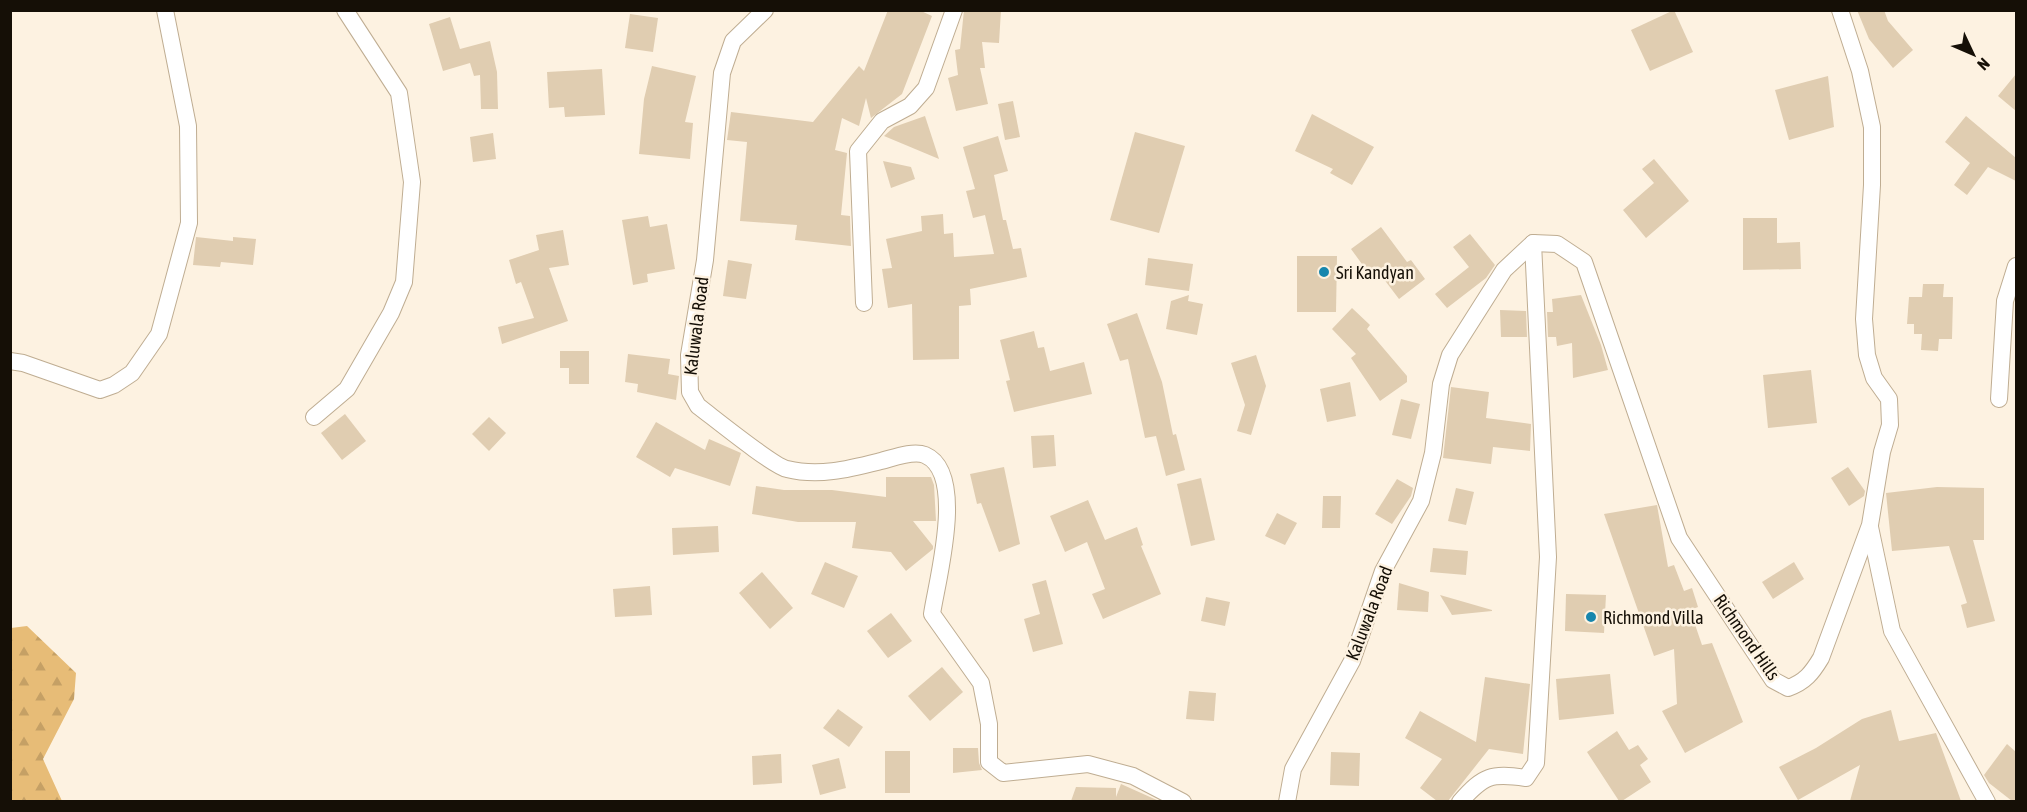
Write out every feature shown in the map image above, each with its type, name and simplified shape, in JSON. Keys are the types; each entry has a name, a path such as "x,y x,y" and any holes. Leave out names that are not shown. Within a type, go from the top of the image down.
{"street":[{"path":"10,361 23,363 100,390 114,385 132,373 159,334 189,223 188,126 165,10"},
{"path":"314,417 347,389 391,313 404,282 412,182 399,93 345,10"},
{"name":"Kaluwala Road","path":"765,10 733,41 722,73 705,260 689,355 690,392 698,406 785,469 830,473 906,454 924,454 936,463 946,482 948,511 932,614 981,683 989,724 989,762 1003,773 1088,764 1133,776 1183,801"},
{"path":"864,303 858,151 882,121 910,106 926,88 954,10"},
{"name":"Richmond Hills","path":"1533,243 1557,244 1584,262 1679,538 1779,685 1788,688 1800,684 1811,674 1821,658 1870,525 1882,453 1890,425 1889,399 1874,378 1867,355 1864,319 1872,185 1872,127 1860,71 1840,10"},
{"path":"1460,801 1474,786 1497,774 1526,778 1536,763 1548,557 1533,243"},
{"name":"Kaluwala Road","path":"1287,801 1293,769 1352,661 1383,571 1421,501 1433,453 1441,384 1450,355 1504,270 1533,243"},
{"path":"1999,399 2005,301 2016,266"},
{"path":"1870,525 1892,631 1987,801"}],"green space":[{"path":"27,626 76,673 74,699 43,759 62,801 11,801 11,628"}],"building":[{"path":"888,10 919,10 932,16 902,94 871,118 866,98 859,126 842,118 835,150 847,153 841,215 850,216 851,246 795,240 797,225 740,221 747,142 727,140 731,112 813,122 859,66 864,71"},
{"path":"964,10 1001,10 999,43 982,42 985,68 980,68 988,104 956,111 948,78 958,75 955,50 960,49"},
{"path":"1674,10 1693,52 1650,71 1631,30"},
{"path":"1857,10 1884,10 1888,21 1913,50 1893,68 1869,39"},
{"path":"630,14 658,18 653,52 625,48"},
{"path":"450,17 460,49 490,41 497,72 498,109 481,109 480,75 474,76 470,63 443,71 429,24"},
{"path":"652,66 696,76 685,122 693,123 690,159 639,154 644,99"},
{"path":"602,69 605,115 565,117 564,107 549,108 547,72"},
{"path":"2016,74 2016,111 1998,96"},
{"path":"1828,76 1834,127 1789,140 1775,90"},
{"path":"1013,101 1020,137 1005,140 998,104"},
{"path":"1312,114 1374,147 1352,185 1330,173 1333,169 1295,151"},
{"path":"925,116 939,159 884,136 894,127"},
{"path":"1966,116 2016,158 2016,181 1988,167 1967,195 1954,185 1970,163 1945,142"},
{"path":"1135,132 1185,146 1159,233 1110,220"},
{"path":"493,133 496,159 473,162 470,137"},
{"path":"998,136 1008,171 994,175 1003,220 1006,220 1013,249 1021,248 1027,277 970,289 971,305 959,306 959,359 913,360 912,304 888,308 882,269 892,268 886,239 922,231 921,216 943,214 944,234 953,233 954,257 994,254 985,215 973,218 966,191 975,189 963,147"},
{"path":"1654,159 1689,201 1646,238 1623,210 1654,183 1642,169"},
{"path":"883,161 911,167 915,179 891,188"},
{"path":"648,216 650,227 667,224 675,269 647,274 648,282 633,285 622,220"},
{"path":"1743,218 1777,218 1777,243 1800,242 1801,269 1743,270"},
{"path":"1381,227 1407,262 1411,260 1425,279 1399,299 1377,270 1370,275 1351,249"},
{"path":"563,230 569,265 549,268 568,321 502,344 498,327 534,318 521,282 516,284 509,260 539,250 536,235"},
{"path":"1470,234 1495,265 1486,278 1447,308 1435,294 1469,267 1453,247"},
{"path":"196,237 233,241 233,237 256,239 253,265 221,262 220,267 193,265"},
{"path":"1297,256 1337,256 1336,312 1297,312"},
{"path":"1148,258 1193,264 1189,291 1145,285"},
{"path":"728,260 752,264 746,299 723,296"},
{"path":"1923,284 1944,284 1943,297 1953,297 1952,339 1939,339 1938,351 1921,350 1922,334 1914,334 1914,324 1907,324 1909,297 1922,297"},
{"path":"1189,295 1188,301 1203,304 1197,335 1166,329 1171,301"},
{"path":"1581,295 1601,345 1608,370 1573,378 1572,343 1557,346 1556,337 1548,337 1547,312 1553,312 1552,299"},
{"path":"1352,308 1370,325 1367,329 1407,376 1407,382 1380,401 1351,358 1356,354 1332,329"},
{"path":"1500,310 1526,311 1527,337 1501,337"},
{"path":"1137,313 1162,382 1173,435 1176,434 1185,470 1166,476 1156,436 1145,438 1128,359 1120,361 1107,324"},
{"path":"1034,331 1038,348 1044,347 1050,371 1084,362 1092,394 1014,412 1006,381 1010,380 1000,340"},
{"path":"560,351 589,351 589,384 569,384 569,368 560,368"},
{"path":"628,354 670,359 668,374 679,376 676,400 637,392 638,384 625,382"},
{"path":"1256,355 1266,386 1251,435 1237,431 1245,405 1231,363"},
{"path":"1811,370 1817,423 1768,428 1763,375"},
{"path":"1350,382 1356,416 1327,422 1320,389"},
{"path":"1451,387 1489,392 1486,418 1531,424 1530,451 1493,447 1491,464 1443,458"},
{"path":"1401,399 1420,404 1411,439 1392,435"},
{"path":"345,414 366,441 342,460 321,433"},
{"path":"489,417 506,433 489,451 472,434"},
{"path":"656,422 705,450 709,439 741,453 730,486 675,468 670,477 636,457"},
{"path":"1054,435 1056,466 1033,468 1031,436"},
{"path":"1004,467 1020,544 999,552 981,503 977,504 970,474"},
{"path":"1848,467 1865,491 1864,496 1849,506 1831,478"},
{"path":"886,477 931,477 934,485 936,521 913,521 933,549 906,571 891,552 852,548 856,522 798,522 752,514 756,486 784,490 832,490 886,497"},
{"path":"1201,478 1215,540 1191,546 1177,484"},
{"path":"1397,479 1413,488 1411,496 1392,524 1375,514"},
{"path":"1937,487 1984,488 1984,540 1973,540 1995,621 1967,628 1961,605 1967,603 1949,546 1892,551 1886,493"},
{"path":"1456,488 1474,492 1466,525 1448,521"},
{"path":"1323,496 1341,496 1340,528 1322,528"},
{"path":"1088,500 1105,540 1137,527 1143,545 1141,546 1161,594 1103,619 1092,594 1105,589 1087,542 1065,552 1050,516"},
{"path":"1657,505 1668,567 1674,565 1684,591 1692,588 1698,607 1690,610 1702,645 1712,643 1743,722 1685,753 1662,711 1677,704 1674,649 1654,656 1604,514"},
{"path":"1277,513 1297,523 1285,545 1265,536"},
{"path":"718,526 719,552 673,555 672,528"},
{"path":"1433,548 1468,551 1466,575 1430,572"},
{"path":"825,562 858,576 844,608 811,594"},
{"path":"1794,562 1804,579 1773,599 1762,582"},
{"path":"762,572 793,608 770,629 739,593"},
{"path":"1046,580 1063,644 1033,652 1024,619 1040,614 1032,584"},
{"path":"1399,583 1429,592 1428,612 1397,610"},
{"path":"650,586 652,615 615,617 613,589"},
{"path":"1566,594 1606,595 1604,633 1565,631"},
{"path":"1440,595 1492,610 1492,611 1452,615"},
{"path":"1206,597 1230,602 1225,626 1201,621"},
{"path":"891,613 912,641 888,658 867,631"},
{"path":"942,667 963,692 930,721 908,696"},
{"path":"1610,674 1614,714 1559,720 1556,679"},
{"path":"1485,677 1530,684 1523,754 1489,749 1448,801 1437,801 1420,788 1442,759 1405,738 1420,711 1476,742"},
{"path":"1189,691 1216,693 1214,721 1186,719"},
{"path":"838,709 863,727 849,747 823,728"},
{"path":"1891,710 1899,741 1936,733 1961,801 1850,801 1860,765 1798,800 1779,767 1816,748 1862,719"},
{"path":"1617,731 1629,750 1638,745 1648,759 1640,765 1651,782 1622,801 1619,801 1587,752"},
{"path":"2007,744 2016,752 2016,801 2012,801 1989,783 1984,775"},
{"path":"953,748 978,748 982,770 953,773"},
{"path":"885,751 910,751 910,793 885,793"},
{"path":"1331,752 1360,753 1359,786 1330,785"},
{"path":"781,754 782,783 753,785 752,756"},
{"path":"839,758 846,788 820,795 812,765"},
{"path":"1121,784 1159,801 1071,801 1076,787 1116,788 1116,797"}],"place":[{"name":"Sri Kandyan","path":"1324,272"},
{"name":"Richmond Villa","path":"1591,617"}]}
